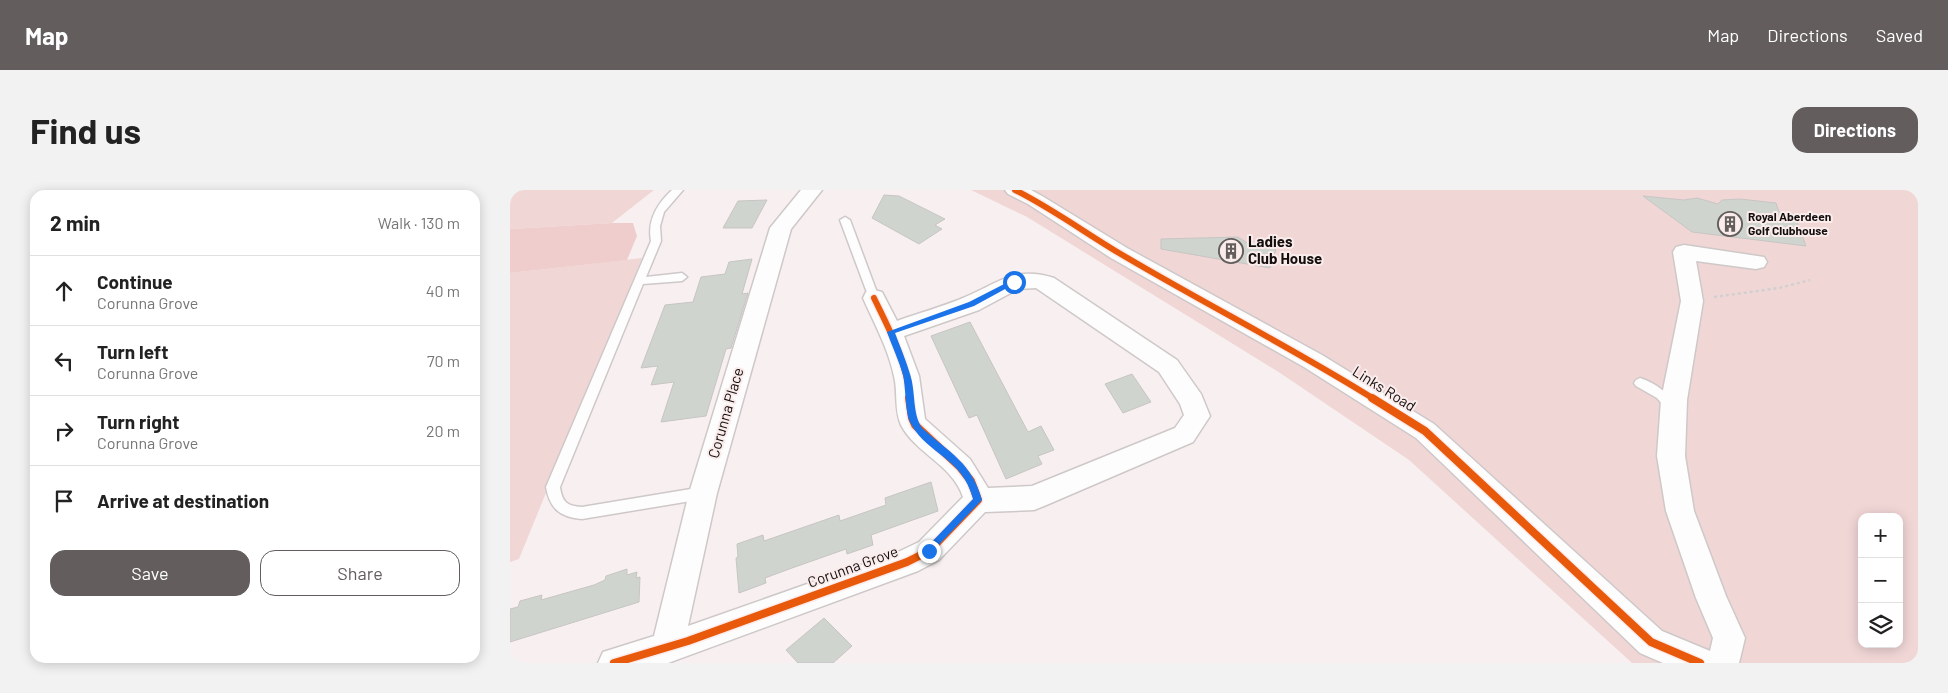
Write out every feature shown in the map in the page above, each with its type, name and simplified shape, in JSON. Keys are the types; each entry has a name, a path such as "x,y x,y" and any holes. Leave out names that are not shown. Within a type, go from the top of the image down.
{"street":[{"name":"Corunna Place","path":"670,655 703,493 781,228 812,190"},
{"name":"Links Road","path":"1015,190 1035,200 1119,253 1313,361 1425,431 1651,642 1700,663"},
{"path":"1723,663 1729,638 1711,598 1680,511 1672,456 1673,409 1692,301 1684,252 1756,262"},
{"path":"874,298 907,375 913,420 919,430 963,468 973,484 978,500 1034,498 1184,435 1197,416 1192,401 1168,366 1046,283 1037,280 1014,282 971,304 890,332"},
{"name":"Corunna Grove","path":"614,663 670,655 907,562 929,551 978,500"}],"lane":[{"path":"678,190 657,217 654,227 656,241 554,487 557,504 562,510 582,513 703,493"},
{"path":"845,220 874,298"},
{"path":"638,281 682,277"},
{"path":"1640,383 1661,395 1673,409"}],"path":[{"path":"1692,301 1779,288 1810,280"}],"shaded area":[{"path":"510,190 654,190 612,223 510,229"},
{"path":"971,190 1918,190 1918,663 1632,663 1409,460 1280,373 1027,217"},
{"path":"633,223 637,236 627,260 510,273 510,229"},
{"path":"642,258 519,559 510,562 510,273"}],"building":[{"path":"884,195 899,196 945,219 935,225 942,229 919,244 872,218"},
{"name":"Royal Aberdeen Golf Clubhouse","path":"1643,196 1684,200 1697,198 1718,204 1722,200 1740,199 1776,203 1779,212 1794,214 1806,246 1692,232"},
{"path":"767,200 752,228 723,228 738,201"},
{"name":"Ladies Club House","path":"1238,237 1249,244 1276,249 1270,268 1161,249 1161,239"},
{"path":"752,259 742,294 748,293 731,348 726,349 706,416 661,422 674,382 651,385 658,366 641,368 665,305 693,302 701,277 725,274 729,262"},
{"path":"970,322 1028,432 1041,426 1054,450 1038,456 1042,464 1006,479 977,415 969,418 931,336"},
{"path":"1132,374 1151,402 1123,413 1105,384"},
{"path":"931,482 938,511 871,535 873,545 847,554 846,549 792,568 765,578 766,583 739,593 736,558 738,557 737,544 763,535 764,541 839,515 840,521 886,505 885,498"},
{"path":"627,569 627,575 637,572 636,578 640,577 639,602 510,642 510,609 518,607 520,601 542,595 541,600 594,585 605,580 606,576"},
{"path":"824,618 852,646 833,663 798,663 786,650"}],"cycle path":[{"path":"1015,190 1035,200 1119,253 1313,361 1425,431 1651,642 1700,663"},
{"path":"614,663 688,641 907,562 929,551 978,500 971,481 966,474 947,454 921,433 913,422 908,381 901,356 874,298"}],"place":[{"name":"Royal Aberdeen Golf Clubhouse","path":"1730,224"},
{"name":"Ladies Club House","path":"1231,251"}],"route":[{"path":"929,551 978,500 973,484 963,468 919,430 913,420 907,375 890,332 971,304 1014,282"}]}
